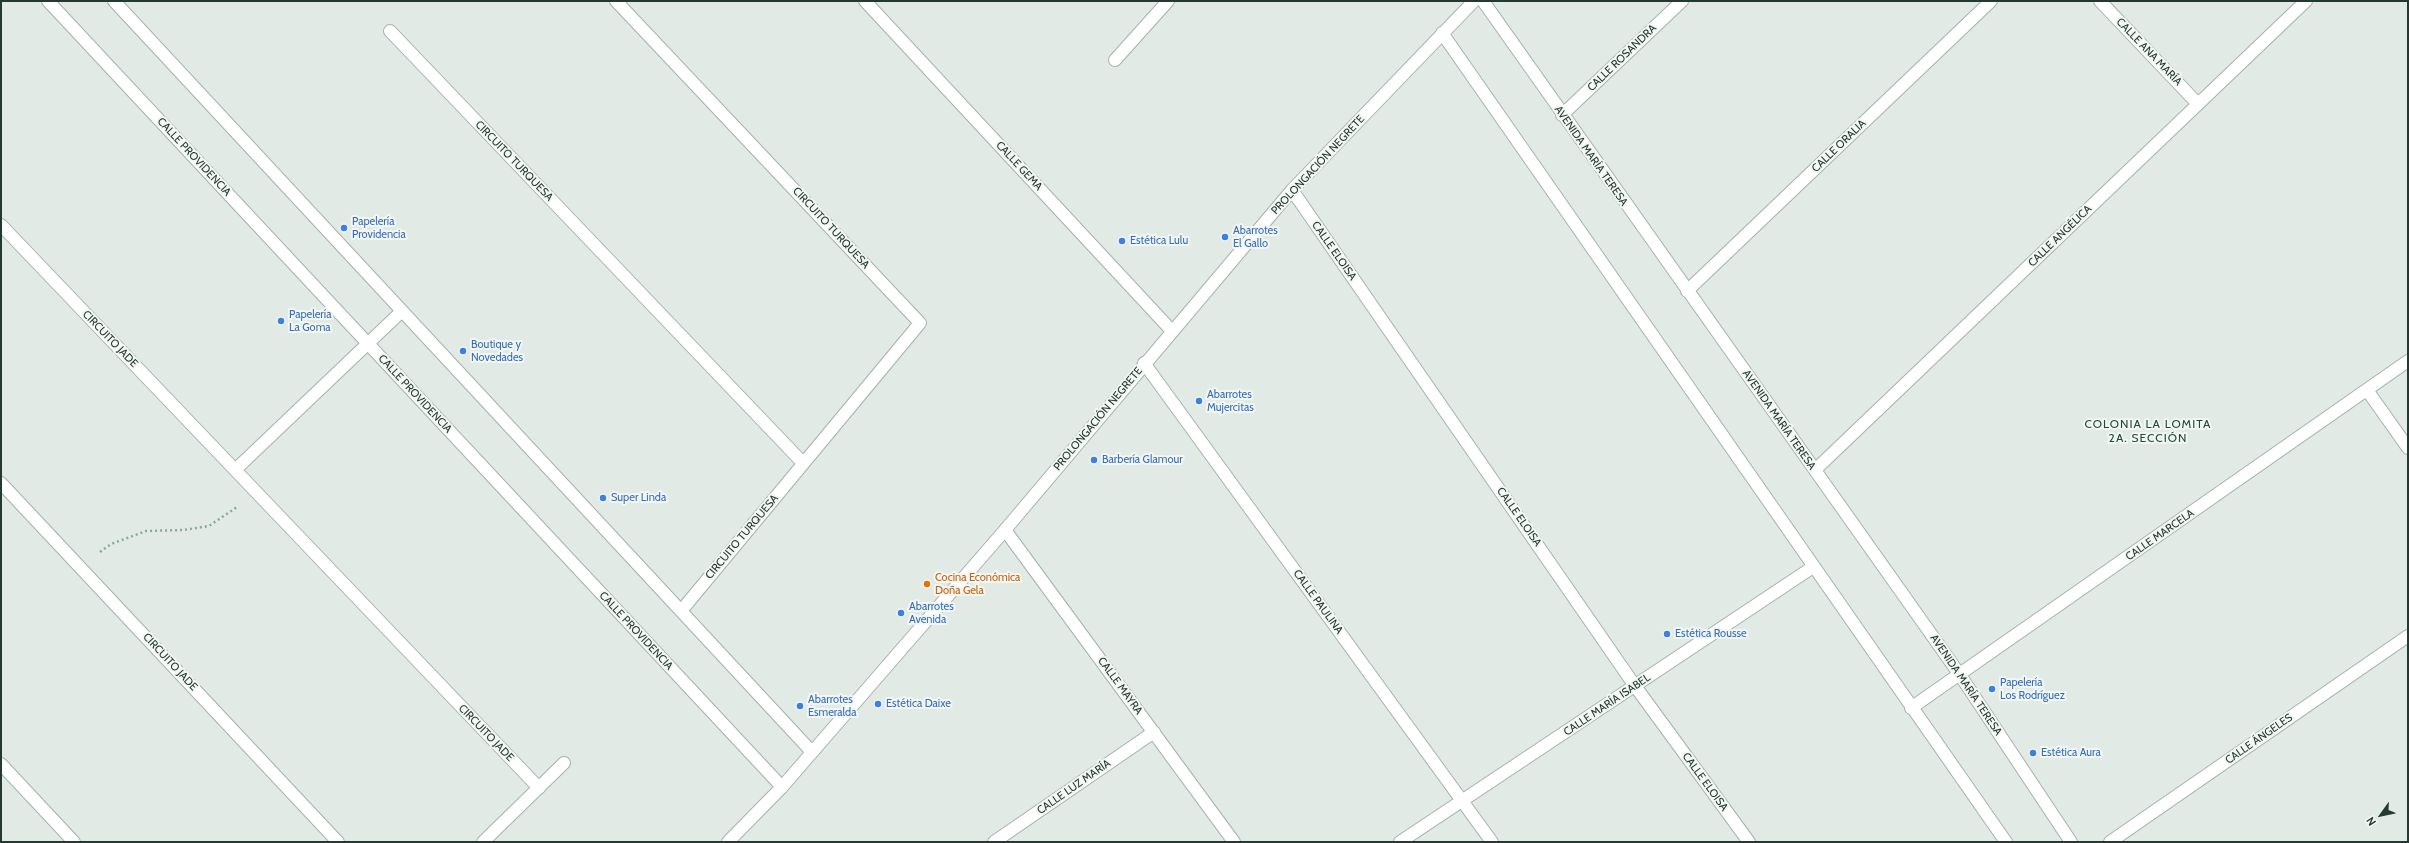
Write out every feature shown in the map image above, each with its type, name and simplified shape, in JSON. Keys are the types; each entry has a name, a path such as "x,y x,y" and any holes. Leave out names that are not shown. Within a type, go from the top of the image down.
{"street":[{"name":"CALLE PROVIDENCIA","path":"48,1 782,787"},
{"path":"114,1 812,752"},
{"name":"CIRCUITO TURQUESA","path":"616,1 920,323 681,611"},
{"name":"CALLE GEMA","path":"865,1 1172,331"},
{"name":"PROLONGACIÓN NEGRETE","path":"728,842 782,787 1005,530 1144,363 1292,190 1474,1"},
{"name":"AVENIDA MARÍA TERESA","path":"1483,1 1562,115 1960,675 2071,842"},
{"name":"CALLE ROSANDRA","path":"1562,115 1682,1"},
{"name":"CALLE ORALIA","path":"1687,291 1991,1"},
{"name":"CALLE ANA MARÍA","path":"2100,1 2198,104"},
{"name":"CALLE ANGÉLICA","path":"1815,470 2306,1"},
{"path":"1115,60 1164,3"},
{"name":"CIRCUITO TURQUESA","path":"390,31 804,463"},
{"path":"1442,33 1911,708 2006,842"},
{"name":"CALLE ELOISA","path":"1292,190 1635,686 1749,842"},
{"name":"CIRCUITO JADE","path":"1,225 539,788"},
{"path":"235,470 402,311"},
{"name":"CALLE MARCELA","path":"1911,708 2408,361"},
{"name":"CALLE PAULINA","path":"1144,363 1463,800 1492,842"},
{"path":"2367,390 2408,448"},
{"name":"CIRCUITO JADE","path":"1,483 338,842"},
{"name":"CALLE MAYRA","path":"1005,530 1234,842"},
{"name":"CALLE MARÍA ISABEL","path":"1400,842 1813,567"},
{"name":"CALLE ÁNGELES","path":"2110,842 2408,636"},
{"name":"CALLE LUZ MARÍA","path":"994,842 1154,732"},
{"path":"483,842 564,763"},
{"path":"1,764 74,842"}],"path":[{"path":"80,567 111,544 146,531 183,530 209,526 256,492"}],"place":[{"name":"Papelería Providencia","path":"344,228"},
{"name":"Abarrotes El Gallo","path":"1225,237"},
{"name":"Estética Lulu","path":"1122,241"},
{"name":"Papelería La Goma","path":"281,321"},
{"name":"Boutique y Novedades","path":"463,351"},
{"name":"Abarrotes Mujercitas","path":"1199,401"},
{"name":"Barbería Glamour","path":"1094,460"},
{"name":"Super Linda","path":"603,498"},
{"name":"Cocina Económica Doña Gela","path":"927,584"},
{"name":"Abarrotes Avenida","path":"901,613"},
{"name":"Estética Rousse","path":"1667,634"},
{"name":"Papelería Los Rodríguez","path":"1992,689"},
{"name":"Estética Daixe","path":"878,704"},
{"name":"Abarrotes Esmeralda","path":"800,706"},
{"name":"Estética Aura","path":"2033,753"}],"district":[{"name":"COLONIA LA LOMITA 2A. SECCIÓN","path":"2148,431"}]}
